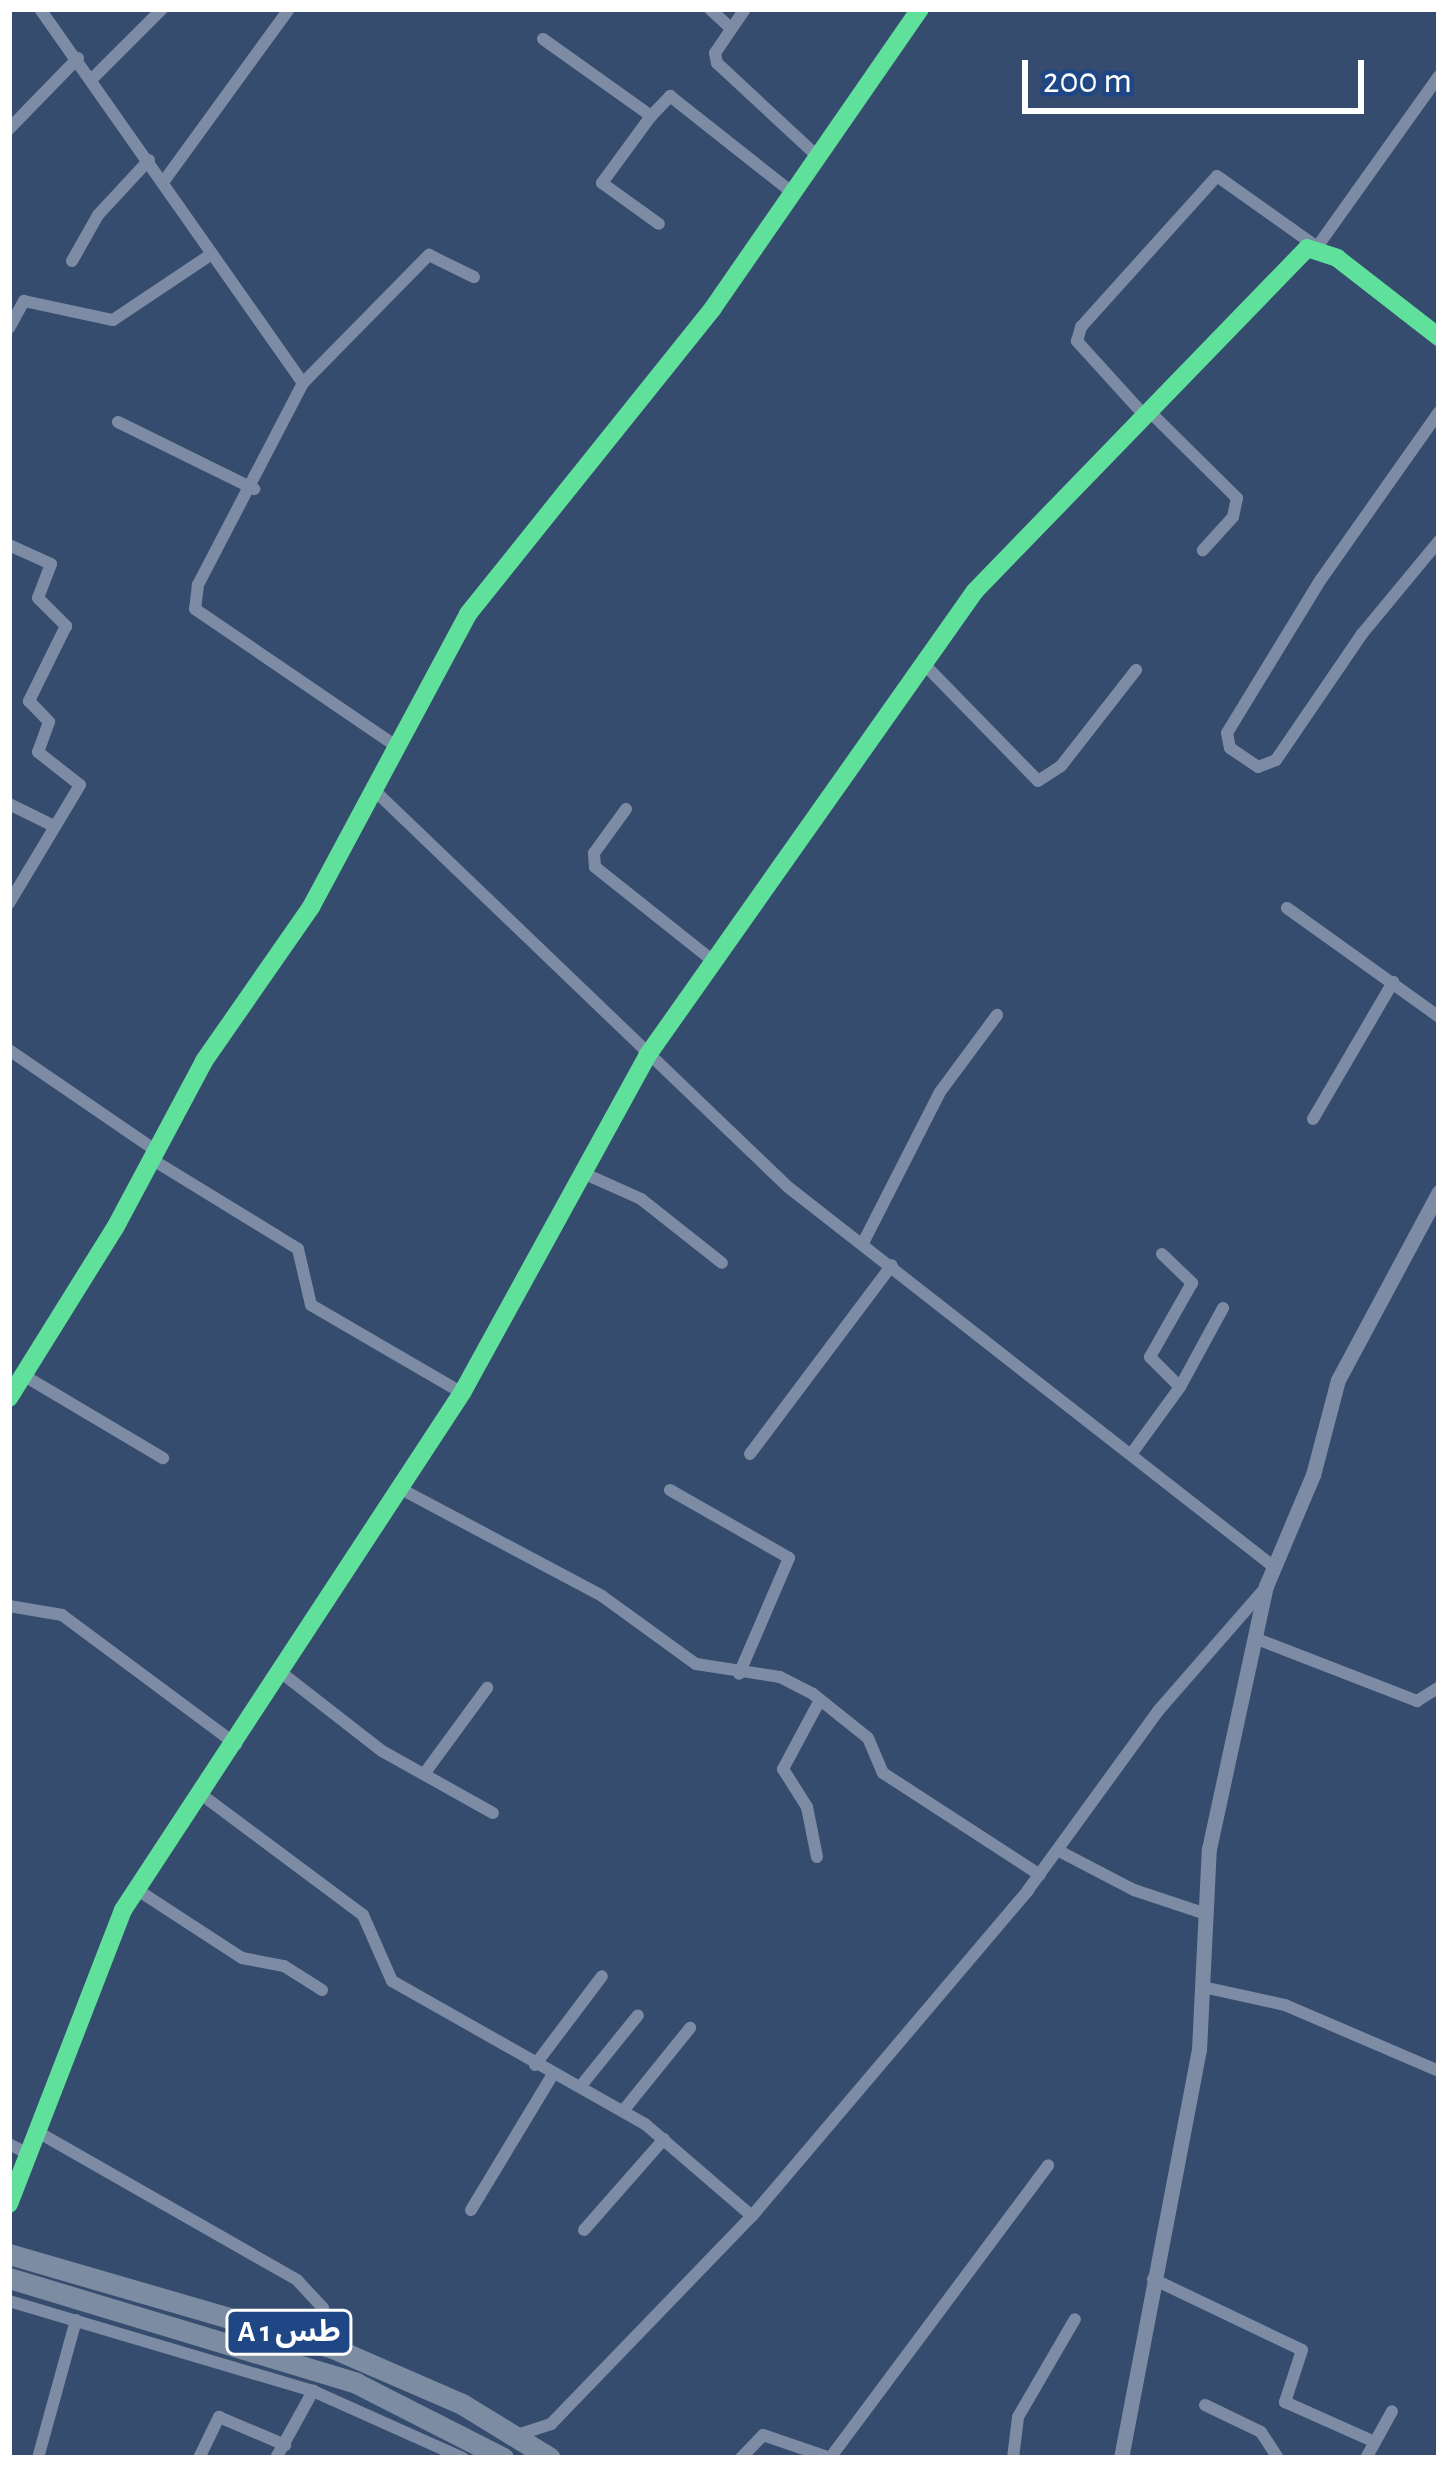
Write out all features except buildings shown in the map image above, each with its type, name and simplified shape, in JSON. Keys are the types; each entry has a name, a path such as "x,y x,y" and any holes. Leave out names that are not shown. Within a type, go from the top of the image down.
{"highway":[{"name":"A 1 طس","path":"9,2254 333,2348 462,2404 547,2456"},
{"name":"A 1 طس","path":"9,2278 334,2375 503,2458"}],"street":[{"path":"40,9 303,383"},
{"path":"92,79 162,9"},
{"path":"164,181 289,9"},
{"path":"710,9 729,28"},
{"path":"745,9 729,28 717,64 818,158"},
{"path":"9,1397 155,1156 204,1061 311,907 468,614 698,326 920,9"},
{"path":"543,39 651,116"},
{"path":"9,129 77,58"},
{"path":"9,2204 136,1889 237,1745 462,1393 647,1056 922,662 1014,546 1297,254 1317,247 1439,76"},
{"path":"659,224 602,183 670,96 793,193"},
{"path":"72,260 98,214 149,160"},
{"path":"1203,550 1233,517 1237,498 1146,413 1076,334 1211,180 1227,177 1439,337"},
{"path":"9,328 24,301 112,320 210,255"},
{"path":"394,745 195,609 198,585 254,489 303,383 429,255 474,277"},
{"path":"1439,412 1321,579 1227,733 1230,748 1258,767 1276,760 1362,634 1439,541"},
{"path":"118,422 254,489"},
{"path":"9,545 50,561 38,598 66,626 28,701 49,722 38,752 79,782 9,903"},
{"path":"922,662 1038,781 1060,766 1136,670"},
{"path":"374,790 488,892 647,1056 788,1187 1274,1568"},
{"path":"9,804 54,826"},
{"path":"626,809 594,853 595,867 712,961"},
{"path":"1287,908 1439,1017"},
{"path":"1313,1119 1393,982"},
{"path":"863,1243 940,1092 997,1015"},
{"path":"9,1050 155,1156 298,1249 311,1305 462,1393"},
{"path":"584,1172 641,1199 722,1262"},
{"path":"1121,2458 1195,2072 1209,1849 1266,1586 1313,1475 1338,1380 1439,1192"},
{"path":"1162,1254 1192,1283 1150,1357 1180,1387"},
{"path":"750,1454 892,1265"},
{"path":"1132,1453 1180,1387 1222,1308"},
{"path":"22,1375 163,1458"},
{"path":"401,1489 602,1595 696,1664 780,1677 820,1700 868,1738 884,1773 1040,1875"},
{"path":"670,1490 789,1558 739,1673"},
{"path":"514,2436 551,2424 752,2216 1040,1875 1158,1712 1266,1586"},
{"path":"9,1606 62,1615 237,1745"},
{"path":"1256,1639 1417,1701 1439,1687"},
{"path":"283,1675 382,1751 427,1771 493,1813"},
{"path":"427,1771 487,1688"},
{"path":"817,1857 807,1807 783,1769 820,1700"},
{"path":"202,1796 363,1915 392,1981 623,2111 664,2139 752,2216"},
{"path":"1059,1851 1134,1890 1207,1915"},
{"path":"136,1889 242,1958 284,1966 322,1990"},
{"path":"535,2065 602,1976"},
{"path":"1203,1987 1266,1998 1439,2071"},
{"path":"580,2087 638,2015"},
{"path":"623,2111 690,2028"},
{"path":"471,2210 553,2074"},
{"path":"36,2131 297,2280 322,2308 333,2348"},
{"path":"584,2230 664,2139"},
{"path":"9,2144 26,2153"},
{"path":"741,2458 764,2435 830,2458 1048,2165"},
{"path":"1153,2279 1302,2350 1285,2402 1376,2442"},
{"path":"9,2301 313,2391 463,2458"},
{"path":"1013,2458 1018,2417 1075,2319"},
{"path":"38,2458 76,2320"},
{"path":"276,2458 313,2391"},
{"path":"1205,2404 1261,2432 1278,2458"},
{"path":"1366,2458 1392,2411"},
{"path":"199,2458 219,2416 285,2445"},
{"path":"547,2456 551,2424"}],"cycle path":[{"path":"9,1398 115,1228 204,1061 311,907 468,614 713,308 920,9"},
{"path":"9,2204 123,1910 462,1393 647,1056 975,591 1307,248 1337,258 1439,337"}]}
